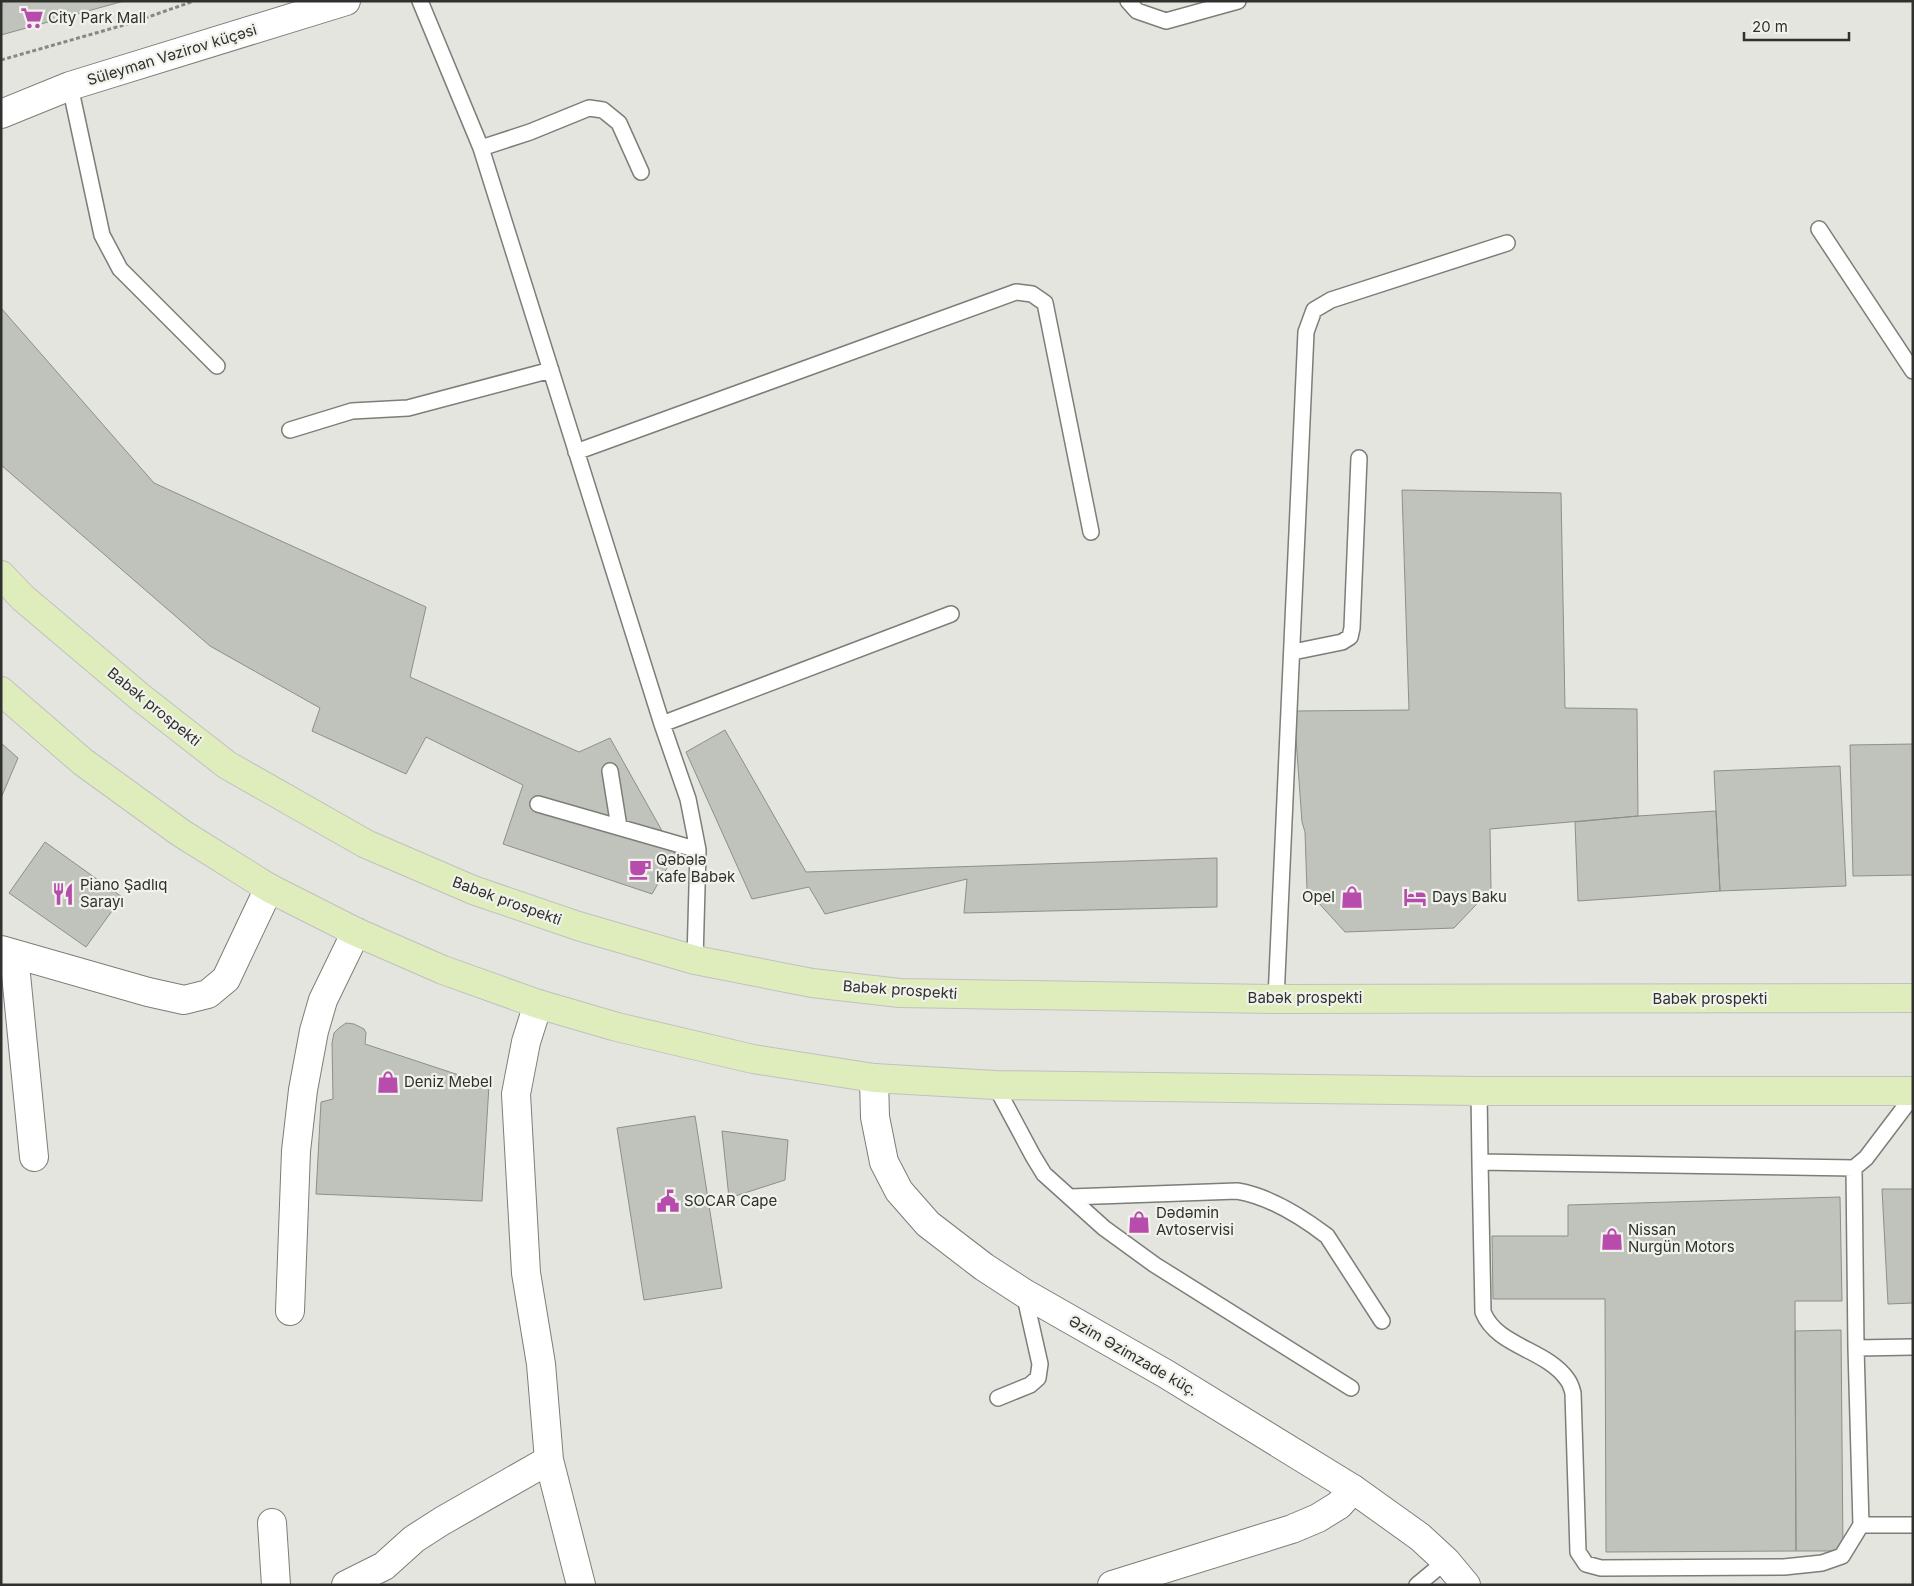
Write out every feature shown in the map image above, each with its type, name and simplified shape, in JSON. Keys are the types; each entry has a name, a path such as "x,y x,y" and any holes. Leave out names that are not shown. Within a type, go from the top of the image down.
{"main road":[{"name":"Babək prospekti","path":"1,575 24,598 140,697 227,764 366,844 473,890 578,926 695,960 812,982 900,993 1276,999 1913,998"},
{"path":"1,691 83,762 181,833 269,888 356,932 443,970 538,1004 617,1027 753,1059 874,1078 995,1085 1479,1091 1913,1091"}],"street":[{"name":"Süleyman Vəzirov küçəsi","path":"1,114 70,86 346,1"},
{"path":"34,1157 8,952 148,992 184,1000 208,994 226,979 269,888"},
{"path":"290,1311 296,1151 303,1090 314,1031 323,1000 356,932"},
{"path":"538,1004 526,1042 516,1094 526,1273 541,1364 549,1460 581,1585"},
{"name":"Əzim Əzimzade küç.","path":"874,1078 875,1117 884,1162 899,1190 928,1224 984,1267 1024,1293 1166,1374 1353,1489 1420,1537 1446,1561 1466,1585"},
{"path":"346,1585 384,1566 414,1539 442,1521 549,1460"},
{"path":"1112,1585 1318,1518 1339,1505 1353,1489"},
{"path":"272,1523 276,1585"}],"lane":[{"path":"420,1 481,148 662,724 688,799 698,850 695,960"},
{"path":"1128,1 1137,11 1166,21 1238,1"},
{"path":"70,86 102,235 120,269 217,366"},
{"path":"481,148 530,132 589,108 603,110 619,123 641,172"},
{"path":"1820,229 1913,371"},
{"path":"1276,999 1306,332 1314,310 1331,300 1507,243"},
{"path":"576,452 1016,292 1032,294 1045,303 1091,532"},
{"path":"290,430 352,411 408,408 551,370"},
{"path":"1293,652 1342,642 1350,637 1352,628 1359,458"},
{"path":"662,724 951,614"},
{"path":"610,771 619,827"},
{"path":"538,804 698,850"},
{"path":"995,1085 1044,1174 1104,1228 1155,1265 1351,1388"},
{"path":"1479,1091 1482,1312 1492,1329 1557,1368 1568,1380 1573,1393 1578,1552 1586,1564 1602,1568 1784,1566 1822,1563 1842,1556 1856,1536 1861,1525 1856,1348 1854,1168"},
{"path":"1480,1162 1854,1168 1866,1158 1913,1096"},
{"path":"1070,1197 1237,1191 1253,1193 1314,1225 1327,1236 1382,1321"},
{"path":"998,1398 1030,1385 1038,1378 1040,1364 1024,1293"},
{"path":"1856,1348 1913,1347"},
{"path":"1861,1525 1913,1525"},
{"path":"1417,1585 1446,1561"}],"path":[{"path":"1,60 131,23 194,1"}],"building":[{"name":"City Park Mall","path":"1,1 124,1 1,35"},
{"path":"1,308 154,483 426,607 410,677 579,752 610,738 675,854 652,894 503,844 523,785 426,737 406,774 312,731 320,708 210,646 1,465"},
{"path":"1402,490 1561,493 1565,708 1637,709 1638,816 1490,829 1491,889 1454,928 1345,932 1307,890 1305,832 1302,822 1294,711 1409,710"},
{"path":"725,730 806,872 1217,858 1217,907 964,913 967,879 825,914 809,887 752,899 686,752"},
{"path":"1,743 18,758 1,798"},
{"path":"1913,744 1913,875 1853,876 1850,745"},
{"path":"1840,766 1846,886 1720,891 1714,771"},
{"path":"1716,811 1720,891 1578,901 1575,822"},
{"path":"45,842 122,897 86,947 9,893"},
{"path":"346,1023 354,1024 364,1029 366,1033 365,1044 489,1085 482,1201 316,1194 321,1102 333,1099 332,1043 334,1033"},
{"path":"695,1116 722,1288 644,1300 617,1128"},
{"path":"722,1131 788,1140 785,1180 729,1198"},
{"path":"1882,1189 1913,1189 1913,1303 1888,1304"},
{"path":"1840,1197 1842,1301 1795,1301 1796,1551 1606,1552 1605,1299 1493,1299 1492,1236 1568,1236 1568,1205"},
{"path":"1841,1330 1843,1551 1796,1551 1795,1331"}],"place":[{"name":"City Park Mall","path":"32,18"},
{"name":"Qəbələ kafe Babək","path":"640,869"},
{"name":"Piano Şadlıq Sarayı","path":"63,894"},
{"name":"Opel","path":"1352,897"},
{"name":"Days Baku","path":"1415,897"},
{"name":"Deniz Mebel","path":"388,1082"},
{"name":"SOCAR Cape","path":"668,1201"},
{"name":"Dədəmin Avtoservisi","path":"1139,1222"},
{"name":"Nissan Nurgün Motors","path":"1612,1239"}]}
